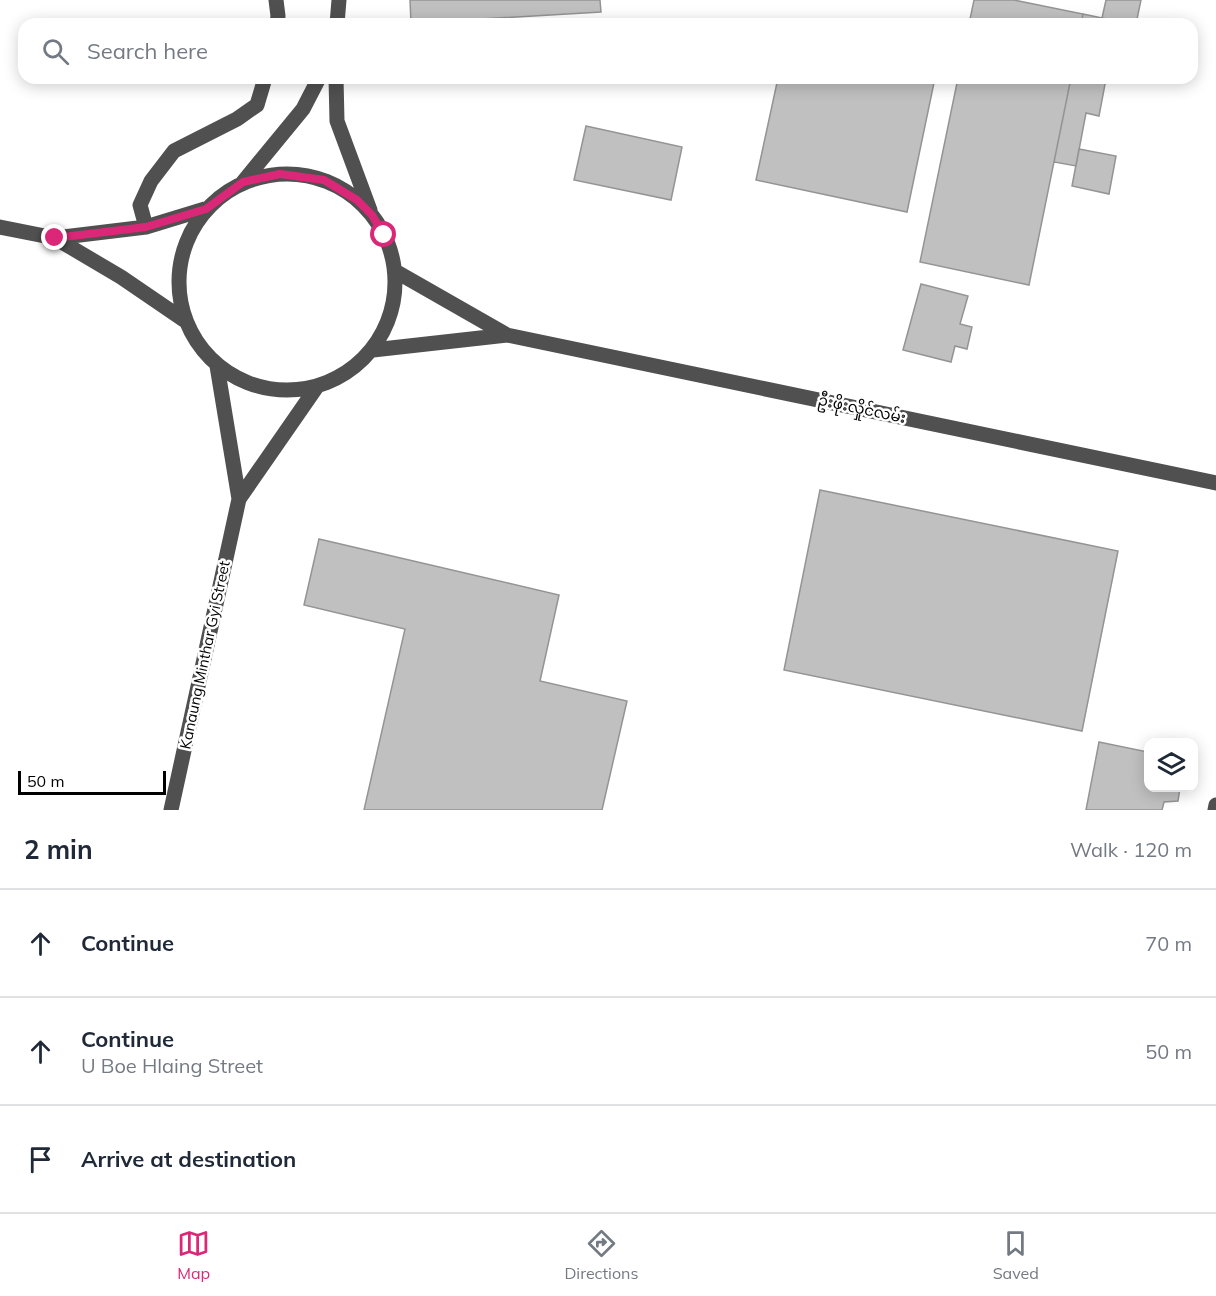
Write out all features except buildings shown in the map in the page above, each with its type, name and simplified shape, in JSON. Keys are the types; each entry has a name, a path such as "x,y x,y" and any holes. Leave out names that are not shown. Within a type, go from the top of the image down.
{"street":[{"path":"276,0 278,18"},
{"path":"338,18 339,0"},
{"path":"146,227 140,205 151,181 174,151 237,119 257,105 263,84"},
{"path":"55,238 146,227 206,209 243,182 303,109 316,84"},
{"path":"0,226 55,238 121,277 184,320 217,366 250,385 300,391 316,388 349,372 373,350 390,316 395,271 384,235 372,215 337,121 336,84"},
{"path":"243,182 280,174 324,180 357,200 372,215"},
{"path":"184,320 178,289 180,260 206,209"},
{"path":"395,271 507,335"},
{"path":"373,350 507,335"},
{"name":"ဦးဖိုးလှိုင်လမ်း","path":"507,335 1216,483"},
{"path":"217,366 239,499"},
{"path":"239,499 316,388"},
{"name":"Kanaung Minthar Gyi Street","path":"171,810 239,499"},
{"path":"1215,810 1216,805"}],"route":[{"path":"55,238 146,227 206,209 243,182 280,174 324,180 357,200 372,215 384,235"}]}
